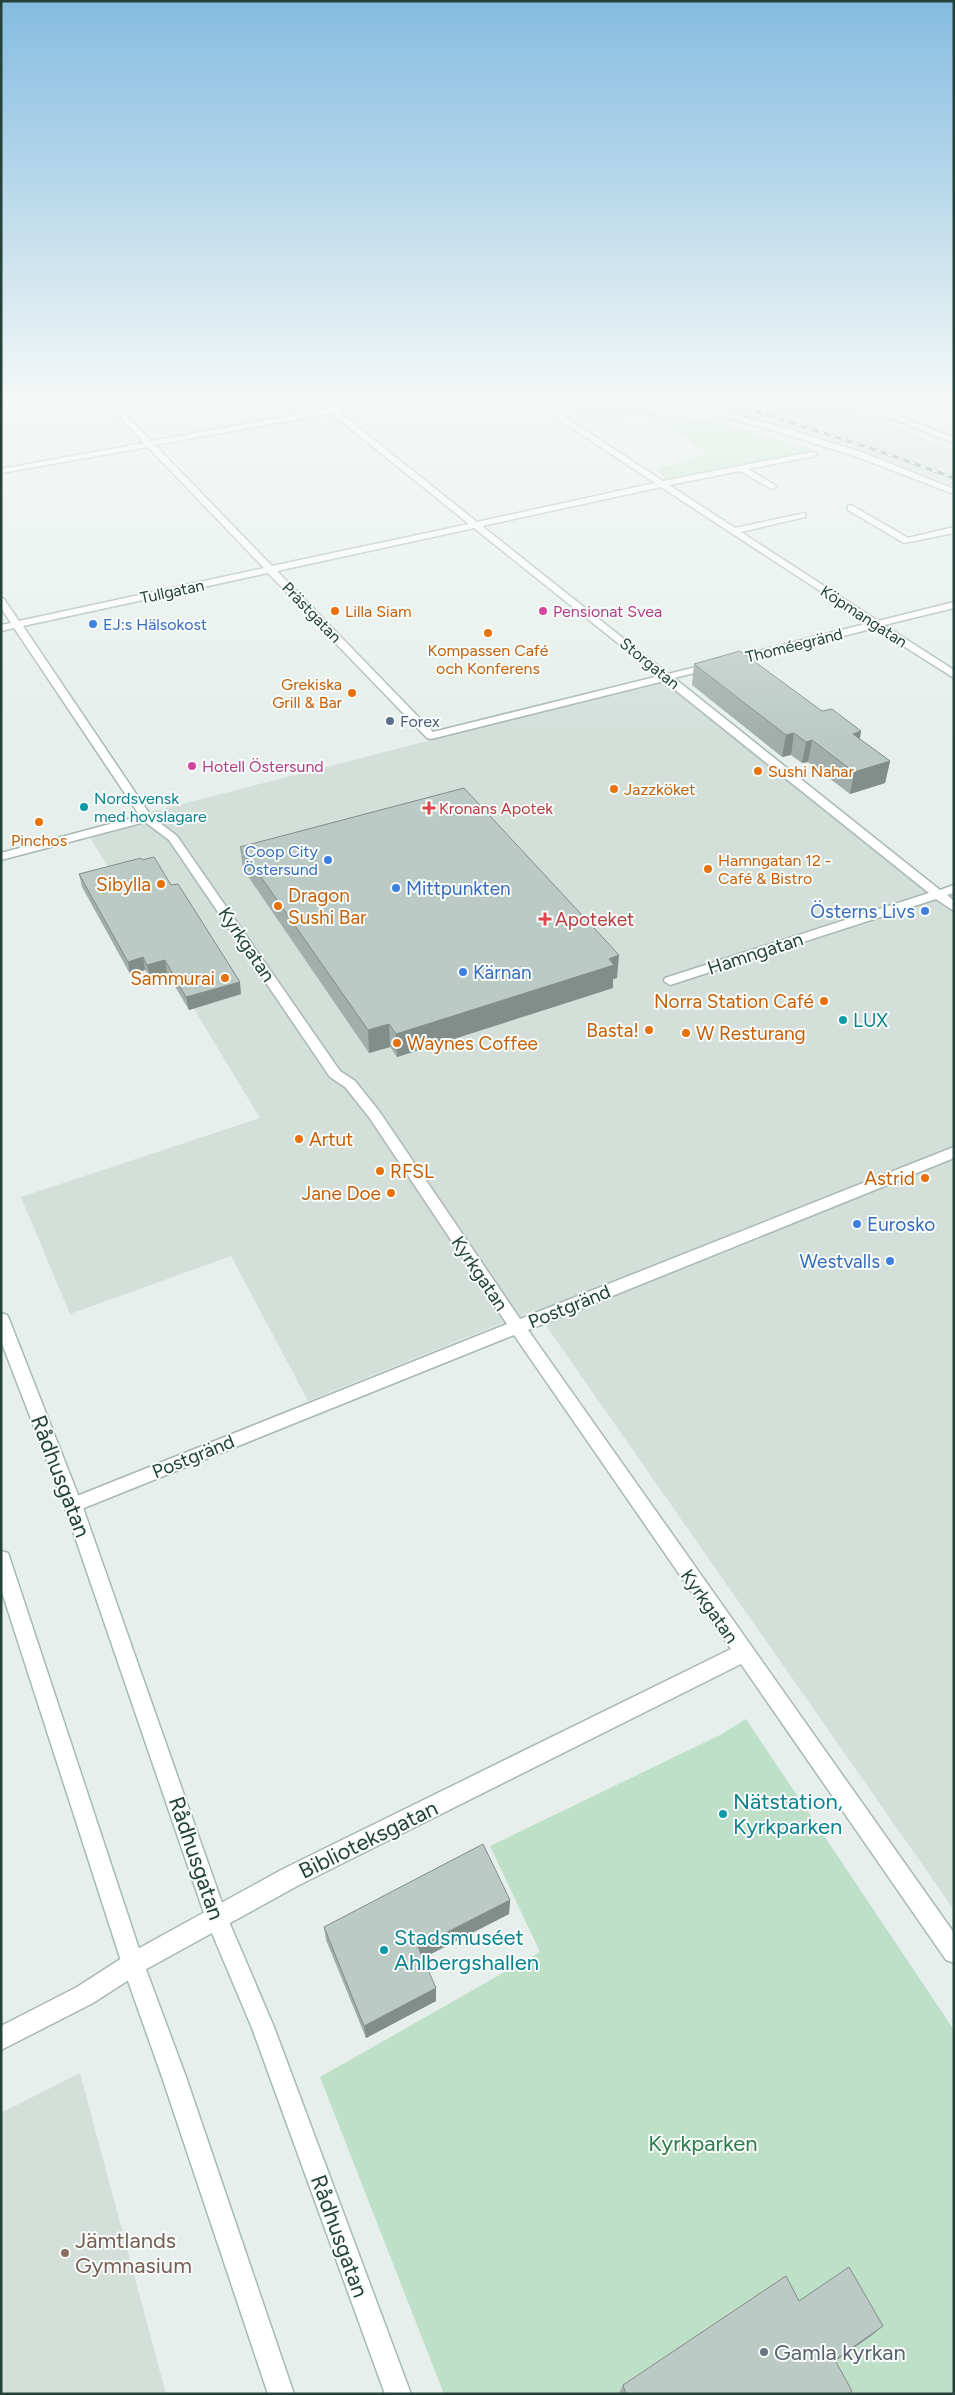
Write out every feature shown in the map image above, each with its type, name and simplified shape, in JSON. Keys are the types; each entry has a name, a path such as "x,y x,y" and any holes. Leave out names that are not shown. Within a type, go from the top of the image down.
{"street":[{"name":"Prästgatan","path":"217,514 432,736"},
{"name":"Storgatan","path":"459,514 667,677 954,907"},
{"name":"Tullgatan","path":"1,628 529,514"},
{"name":"Köpmangatan","path":"708,514 954,675"},
{"path":"861,514 906,541 954,530"},
{"path":"734,531 802,515"},
{"name":"Kyrkgatan","path":"1,601 146,818 173,838 335,1074 350,1084 374,1114 517,1327 743,1653 954,1952"},
{"name":"Thoméegränd","path":"432,736 954,604"},
{"path":"1,857 146,818"},
{"name":"Hamngatan","path":"670,981 954,889"},
{"name":"Postgränd","path":"73,1505 954,1152"},
{"name":"Rådhusgatan","path":"1,1319 73,1505 217,1919 263,2028 398,2394"},
{"path":"1,1559 133,1964 178,2086 281,2394"},
{"name":"Biblioteksgatan","path":"1,2039 85,1995 133,1964 291,1877 743,1653"}],"shaded area":[{"path":"665,680 935,897 954,891 954,1910 535,1310 308,1401 231,1256 70,1314 21,1197 260,1118 85,829"},
{"name":"Jämtlands Gymnasium","path":"80,2073 166,2394 1,2394 1,2113"}],"green space":[{"name":"Kyrkparken","path":"746,1719 954,2030 954,2394 444,2394 320,2077 540,1952 490,1846 720,1735"}],"building":[{"path":"740,651 822,711 832,709 861,731 853,734 890,761 854,772 812,740 806,742 794,733 786,735 694,664"},
{"path":"464,788 619,955 609,959 614,965 396,1034 389,1024 368,1030 240,847"},
{"path":"154,857 171,885 178,884 240,982 186,997 165,960 147,965 143,957 128,962 79,874 141,858 142,860"},
{"name":"Stadsmuséet Ahlbergshallen","path":"483,1844 510,1900 418,1947 436,1988 364,2026 324,1927"},
{"name":"Gamla kyrkan","path":"849,2267 883,2326 835,2360 852,2391 848,2394 626,2394 623,2385 786,2276 799,2301"}],"place":[{"name":"Lilla Siam","path":"335,611"},
{"name":"Pensionat Svea","path":"543,611"},
{"name":"EJ:s Hälsokost","path":"93,624"},
{"name":"Kompassen Café och Konferens","path":"488,633"},
{"name":"Grekiska Grill & Bar","path":"352,693"},
{"name":"Forex","path":"390,721"},
{"name":"Hotell Östersund","path":"192,766"},
{"name":"Sushi Nahar","path":"758,771"},
{"name":"Jazzköket","path":"614,789"},
{"name":"Nordsvensk med hovslagare","path":"84,807"},
{"name":"Kronans Apotek","path":"429,808"},
{"name":"Pinchos","path":"39,822"},
{"name":"Coop City Östersund","path":"328,860"},
{"name":"Hamngatan 12 - Café & Bistro","path":"708,869"},
{"name":"Sibylla","path":"161,884"},
{"name":"Mittpunkten","path":"396,888"},
{"name":"Dragon Sushi Bar","path":"278,906"},
{"name":"Österns Livs","path":"925,911"},
{"name":"Apoteket","path":"545,919"},
{"name":"Kärnan","path":"463,972"},
{"name":"Sammurai","path":"225,978"},
{"name":"Norra Station Café","path":"824,1001"},
{"name":"LUX","path":"843,1020"},
{"name":"Basta!","path":"649,1030"},
{"name":"W Resturang","path":"686,1033"},
{"name":"Waynes Coffee","path":"397,1043"},
{"name":"Artut","path":"299,1139"},
{"name":"RFSL","path":"380,1171"},
{"name":"Astrid","path":"925,1178"},
{"name":"Jane Doe","path":"391,1193"},
{"name":"Eurosko","path":"857,1224"},
{"name":"Westvalls","path":"890,1261"},
{"name":"Nätstation, Kyrkparken","path":"723,1814"},
{"name":"Stadsmuséet Ahlbergshallen","path":"384,1950"},
{"name":"Jämtlands Gymnasium","path":"65,2253"},
{"name":"Gamla kyrkan","path":"764,2352"}]}
